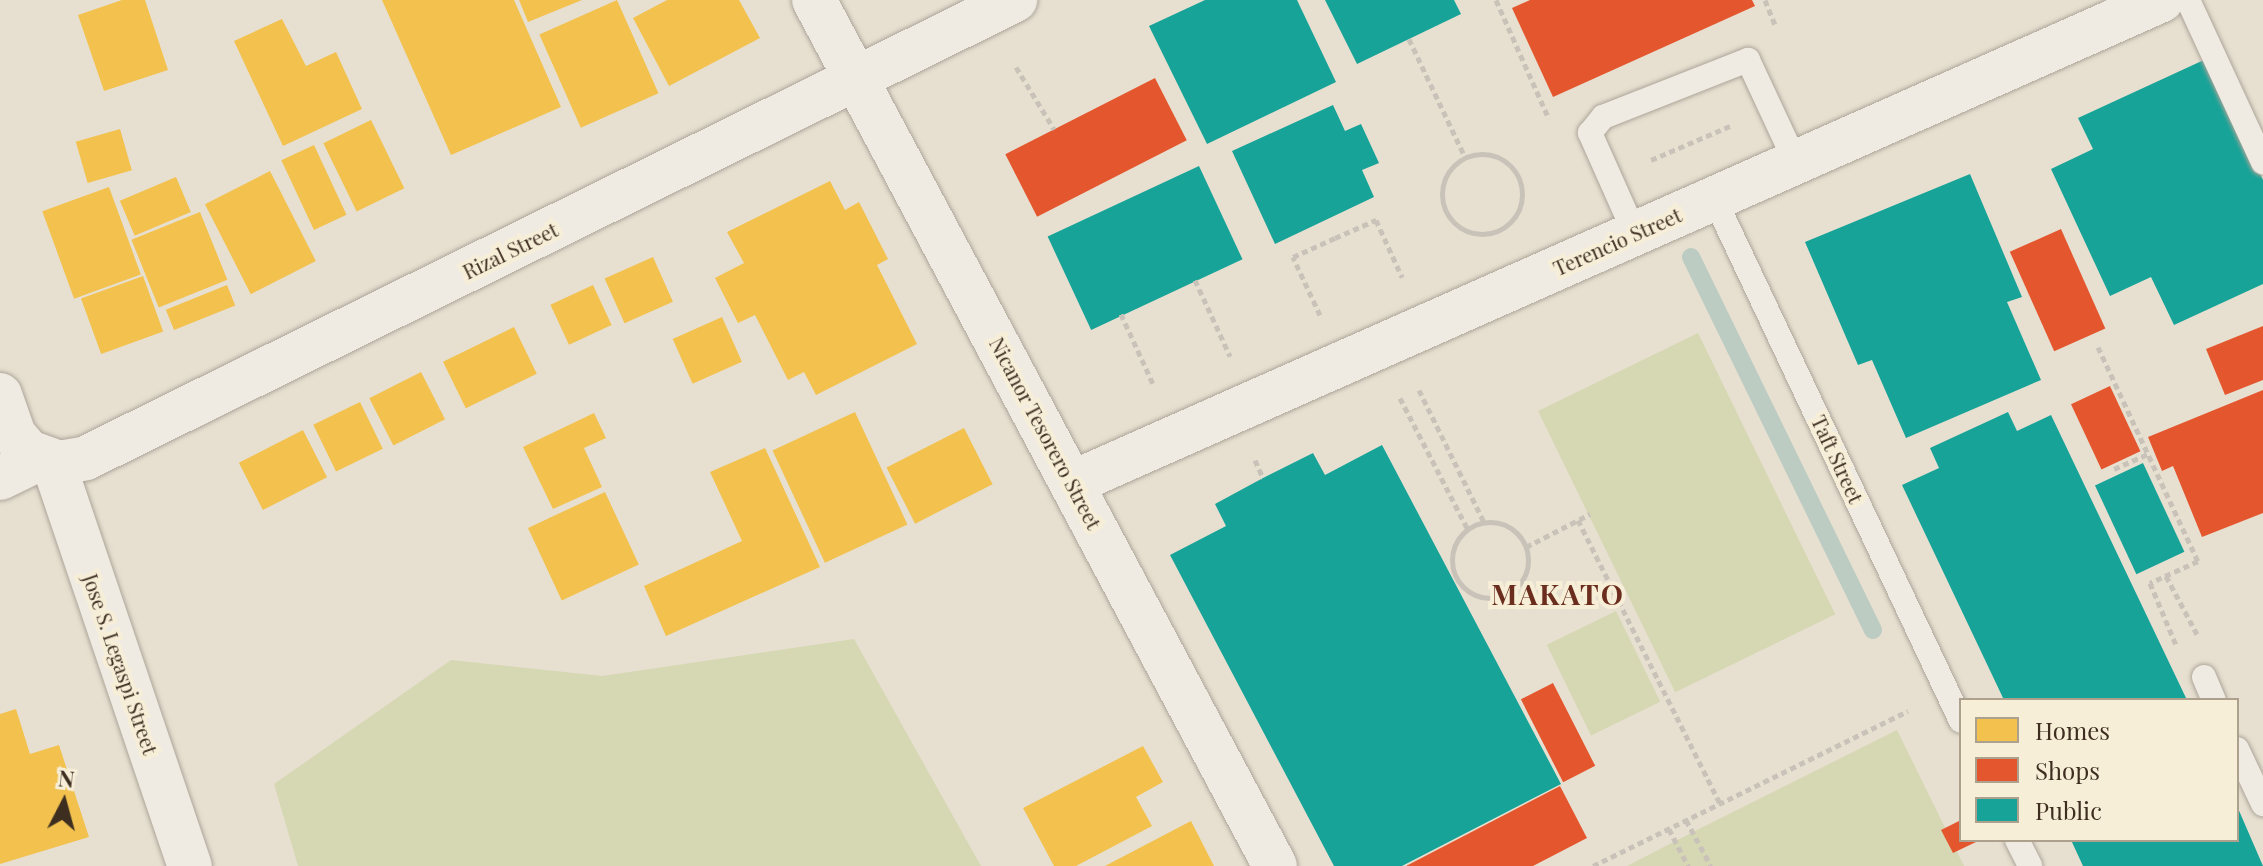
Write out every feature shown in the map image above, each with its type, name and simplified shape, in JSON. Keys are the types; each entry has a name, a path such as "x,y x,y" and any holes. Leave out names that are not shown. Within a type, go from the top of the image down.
{"street":[{"name":"Nicanor Tesorero Street","path":"814,0 859,79 1275,866"},
{"name":"Rizal Street","path":"0,478 47,460 86,458 1015,0"},
{"name":"Terencio Street","path":"1072,483 2162,0"},
{"name":"Jose S. Legaspi Street","path":"0,395 14,435 47,460 190,866"}],"lane":[{"path":"2188,0 2263,162"},
{"path":"1635,234 1590,133 1603,117 1748,60 1796,163"},
{"name":"Taft Street","path":"1714,198 1959,717"},
{"path":"2204,677 2213,698"},
{"path":"2239,753 2263,804"},
{"path":"2018,842 2030,866"}],"path":[{"path":"1496,0 1554,129"},
{"path":"1409,39 1465,157"},
{"path":"1016,67 1054,129"},
{"path":"1676,149 1711,134"},
{"path":"1465,157 1498,157 1518,174 1519,211 1499,230 1459,227 1443,205 1445,178 1465,157"},
{"path":"1467,528 1384,345 1376,220 1293,257 1384,345 1484,522"},
{"path":"1195,280 1252,404"},
{"path":"1121,314 1177,437"},
{"path":"2098,347 2198,561 2150,583"},
{"path":"2114,469 2148,454"},
{"path":"1526,547 1590,514"},
{"path":"1578,520 1720,803"},
{"path":"1484,522 1510,527 1526,547 1528,568 1517,587 1484,598 1454,574 1453,549 1467,528 1484,522"},
{"path":"2166,576 2201,643"},
{"path":"1593,866 1917,706"},
{"path":"1686,820 1711,866"},
{"path":"1669,829 1688,866"}],"green space":[{"path":"1698,333 1835,614 1675,692 1538,411"},
{"path":"1616,611 1660,702 1591,736 1547,645"},
{"path":"854,639 981,866 298,866 274,784 451,660 602,676"},
{"path":"1897,730 1964,866 1627,866 1693,832"}],"building: Homes":[{"path":"122,0 145,0 168,70 104,91 78,15"},
{"path":"382,0 514,0 561,107 451,155"},
{"path":"519,0 582,0 528,22"},
{"path":"617,0 658,93 581,128 539,35"},
{"path":"667,0 739,0 760,38 669,86 633,18"},
{"path":"282,19 306,66 336,52 362,109 283,146 234,41"},
{"path":"371,120 404,188 357,212 323,143"},
{"path":"120,129 132,170 88,183 76,142"},
{"path":"314,145 347,215 314,230 281,160"},
{"path":"270,171 316,261 251,294 205,204"},
{"path":"176,177 191,212 135,236 120,201"},
{"path":"830,181 845,210 859,202 888,259 877,265 917,344 816,395 804,372 788,380 755,315 738,323 715,278 744,263 727,232"},
{"path":"109,187 141,274 74,299 42,211"},
{"path":"200,212 227,280 159,307 131,240"},
{"path":"653,257 673,302 625,323 605,279"},
{"path":"143,276 163,331 101,354 81,299"},
{"path":"227,285 235,305 174,330 166,310"},
{"path":"593,285 612,325 569,345 550,305"},
{"path":"722,317 742,362 693,384 673,339"},
{"path":"514,327 537,374 466,408 443,362"},
{"path":"421,372 445,419 393,446 369,398"},
{"path":"360,402 383,449 336,472 313,425"},
{"path":"855,412 907,524 825,563 773,450"},
{"path":"594,413 606,438 584,448 602,487 553,509 523,447"},
{"path":"964,428 993,484 915,524 886,467"},
{"path":"303,430 327,477 263,510 239,463"},
{"path":"765,448 820,567 666,636 644,586 742,541 710,472"},
{"path":"605,492 639,565 562,600 528,528"},
{"path":"16,709 30,754 59,745 89,837 0,864 0,714"},
{"path":"1143,746 1163,782 1136,797 1152,826 1076,866 1054,866 1023,808"},
{"path":"1191,821 1214,866 1105,866"}],"building: Shops":[{"path":"1530,0 1752,0 1755,6 1553,97 1512,8"},
{"path":"1155,78 1187,140 1037,217 1005,154"},
{"path":"2061,229 2105,329 2054,351 2010,252"},
{"path":"2263,326 2263,380 2225,395 2206,349"},
{"path":"2110,386 2140,451 2101,469 2071,404"},
{"path":"2263,390 2263,513 2202,537 2173,466 2162,471 2148,437"},
{"path":"1553,683 1595,766 1563,782 1521,699"},
{"path":"1560,786 1587,838 1533,866 1406,866"},
{"path":"1959,821 1959,842 1976,842 1953,853 1941,830"}],"building: Public":[{"path":"1205,0 1297,0 1336,82 1207,144 1149,26"},
{"path":"1325,0 1454,0 1461,14 1357,64"},
{"path":"2206,59 2263,180 2263,284 2174,325 2151,277 2110,296 2051,169 2093,149 2078,118"},
{"path":"1333,105 1345,131 1361,124 1379,163 1362,170 1374,197 1275,244 1232,151"},
{"path":"1199,166 1243,259 1091,330 1048,237"},
{"path":"1970,174 2022,297 2007,302 2041,380 1906,438 1872,360 1858,365 1805,242"},
{"path":"2008,412 2017,431 2051,415 2186,698 2003,698 1902,485 1939,468 1930,448"},
{"path":"1382,445 1561,784 1402,866 1334,866 1170,555 1226,526 1215,504 1263,478 1313,453 1325,475"},
{"path":"2143,463 2184,552 2136,574 2095,485"},
{"path":"2239,811 2263,866 2083,866 2072,842 2239,842"}],"waterway":[{"path":"1691,257 1873,630"}],"district":[{"name":"MAKATO","path":"1558,594"}]}
